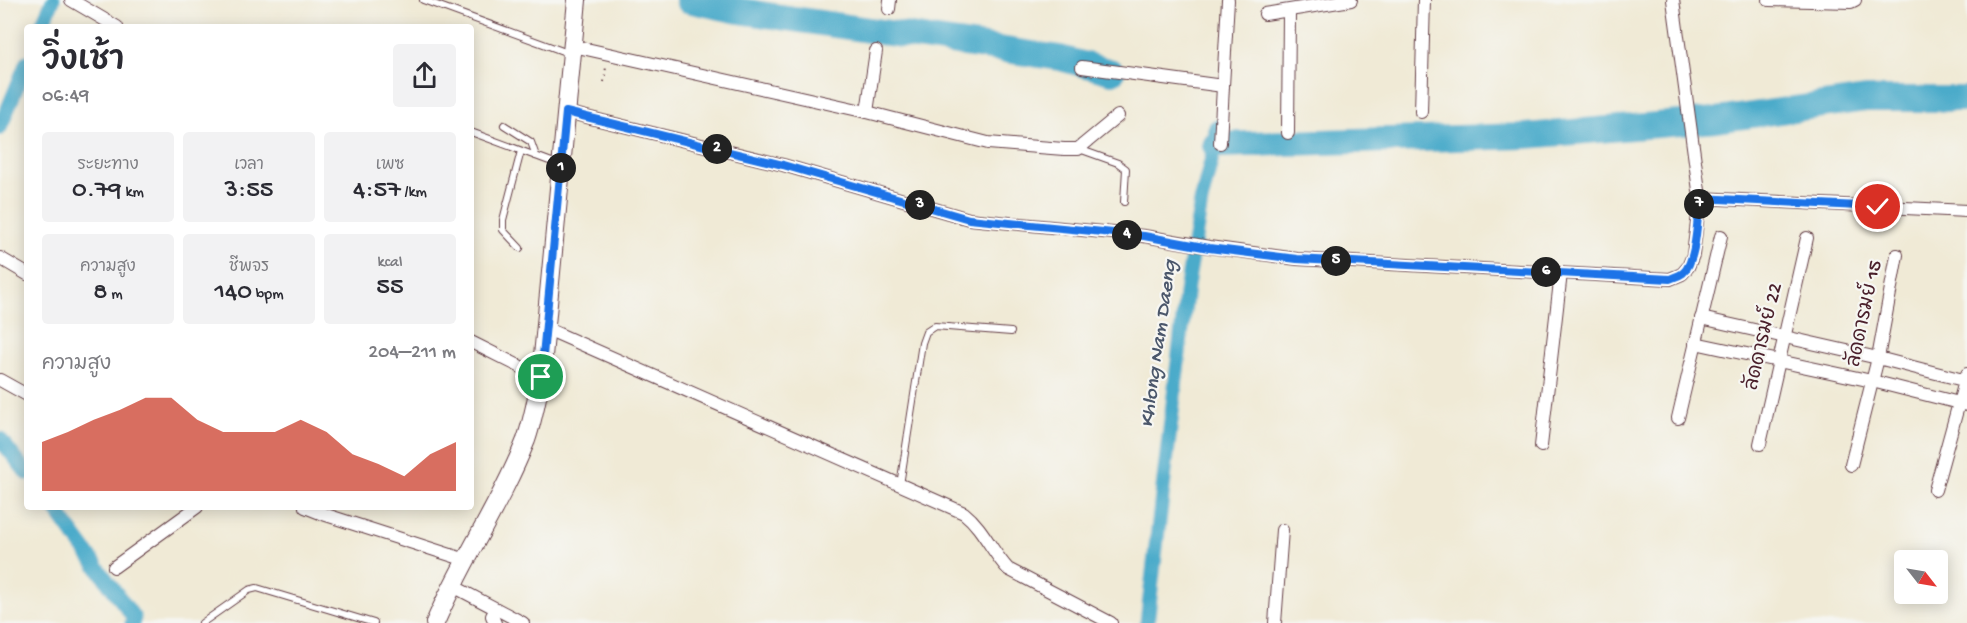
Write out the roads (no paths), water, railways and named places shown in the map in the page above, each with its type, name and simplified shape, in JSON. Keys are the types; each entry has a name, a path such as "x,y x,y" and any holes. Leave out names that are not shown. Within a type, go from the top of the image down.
{"street":[{"path":"71,0 112,24"},
{"path":"435,623 451,585 517,462 527,438 541,377 577,0"},
{"path":"1220,143 1221,86 1228,0"},
{"path":"1265,14 1289,12 1311,3 1351,0"},
{"path":"1421,112 1424,0"},
{"path":"566,112 783,165 969,219 1144,236 1209,248 1297,259 1670,279 1682,274 1693,255 1700,198 1673,0"},
{"path":"1769,0 1851,2 1855,0"},
{"path":"1288,133 1289,12"},
{"path":"572,51 867,112 988,143 1078,149 1118,116"},
{"path":"867,112 876,51"},
{"path":"1082,67 1221,86"},
{"path":"1700,198 1967,211"},
{"path":"1678,418 1721,236"},
{"name":"ลัดดารมย์ 22","path":"1760,444 1807,238"},
{"name":"ลัดดารมย์ 15","path":"1851,465 1878,358 1898,255"},
{"path":"0,258 24,272"},
{"path":"1541,446 1562,273"},
{"path":"1701,318 1966,379 1963,404 1935,490"},
{"path":"545,328 964,513 972,520 1008,569 1111,623"},
{"path":"1695,343 1872,381 1963,404"},
{"path":"474,344 541,377"},
{"path":"0,380 24,393"},
{"path":"114,567 193,510"},
{"path":"312,510 466,560"},
{"path":"1275,623 1282,530"},
{"path":"451,585 523,623"},
{"path":"495,623 492,616 496,609"}],"lane":[{"path":"423,0 572,51"},
{"path":"504,125 525,136 531,142 536,156"},
{"path":"474,133 561,165"},
{"path":"1078,149 1118,163 1126,169 1124,202"},
{"path":"520,248 503,230 503,220 521,151"},
{"path":"900,485 922,343 926,332 935,326 1011,332"},
{"path":"202,623 249,590 256,588 374,623"}],"waterway":[{"path":"42,24 53,0"},
{"path":"688,0 739,11 1060,58 1112,72"},
{"path":"0,128 24,69"},
{"path":"1215,145 1526,136 1716,120 1866,99 1967,99"},
{"name":"Khlong Nam Daeng","path":"1147,623 1187,286 1201,202 1215,145 1216,127"},
{"path":"0,439 24,469"},
{"path":"56,510 134,618 132,623"}]}
